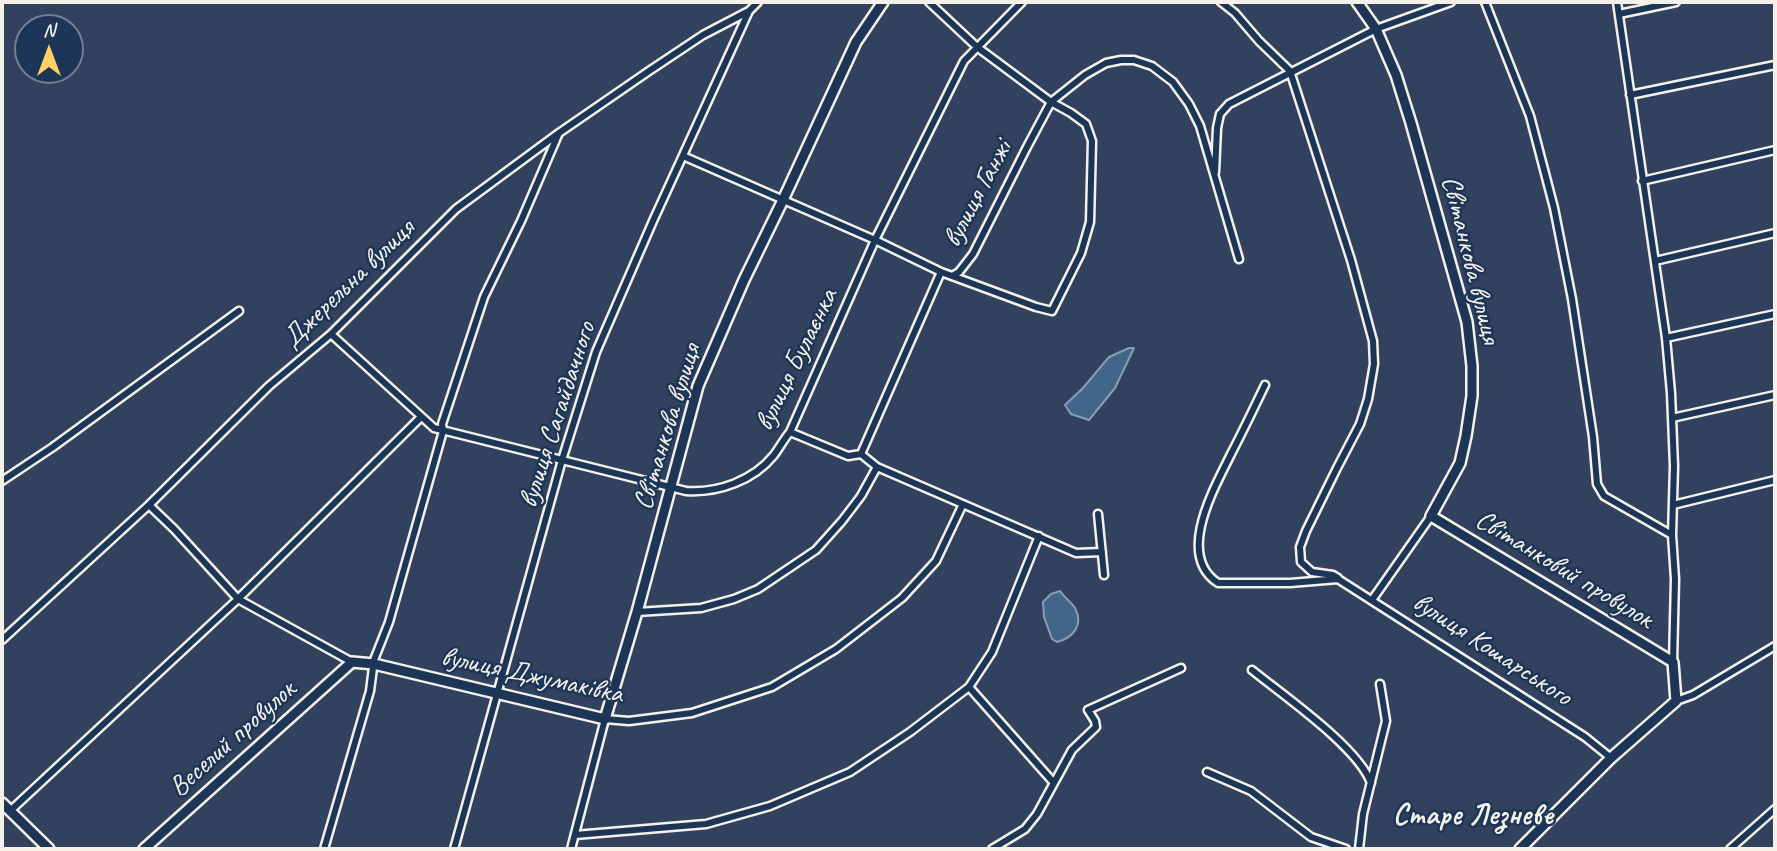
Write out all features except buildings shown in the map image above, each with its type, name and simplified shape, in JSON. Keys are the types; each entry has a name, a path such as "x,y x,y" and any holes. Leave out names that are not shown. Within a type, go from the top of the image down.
{"street":[{"name":"Джерельна вулиця","path":"2,640 149,505 269,386 331,334 456,209 559,133 703,35 749,11 758,2"},
{"name":"Світанкова вулиця","path":"571,849 698,386 744,280 856,42 883,2"},
{"path":"929,2 977,47 1051,103 1086,124 1092,141 1090,222 1081,253 1052,311 952,276"},
{"name":"вулиця Булаєнка","path":"331,334 434,428 671,488 699,492 729,486 743,480 772,457 790,432 875,240 964,61 1022,2"},
{"path":"1221,2 1235,13 1290,71 1351,260 1373,341 1374,364 1368,399 1360,424 1300,547 1301,562 1312,572 1333,575 1338,579"},
{"name":"Світанкова вулиця","path":"1357,2 1376,29 1396,75 1467,322 1472,366 1472,396 1460,463 1431,516 1373,600"},
{"path":"1215,177 1217,128 1220,114 1229,104 1376,29 1451,2"},
{"path":"1485,2 1530,116 1555,208 1593,437 1597,484 1604,496 1672,535"},
{"path":"1617,2 1666,338 1674,466 1673,662 1676,701"},
{"path":"1619,14 1676,2"},
{"name":"вулиця Сагайдачного","path":"454,849 562,460 596,352 749,11"},
{"name":"вулиця Ганжі","path":"862,454 941,272 952,276 959,272 973,254 1051,103 1085,75 1106,63 1134,60 1152,66 1173,82 1189,104 1199,126 1239,259"},
{"path":"1630,95 1775,65"},
{"path":"324,849 370,691 374,660 389,622 443,431 442,424 484,297 517,230 559,133"},
{"path":"1642,181 1775,150"},
{"path":"682,156 875,240 941,272"},
{"path":"1655,261 1775,233"},
{"path":"2,481 239,311"},
{"path":"1666,338 1775,314"},
{"path":"1265,385 1205,508 1200,532 1201,562 1211,578 1218,583 1290,583 1338,579"},
{"path":"1672,418 1775,395"},
{"path":"10,811 238,599 421,417"},
{"path":"790,432 848,456 862,454 877,467 1076,553 1102,552"},
{"path":"637,612 701,608 758,589 816,550 861,496 877,467"},
{"path":"1673,505 1775,480"},
{"name":"вулиця Джумаківка","path":"149,505 238,599 352,662 374,664 605,719 629,721 692,712 772,687 835,649 902,598 936,561 963,504"},
{"path":"1098,514 1104,575"},
{"name":"Світанковий провулок","path":"1431,516 1673,662"},
{"path":"575,835 706,824 770,806 850,772 910,732 969,687 992,652 1039,537"},
{"name":"вулиця Кошарського","path":"1338,579 1586,737 1611,758"},
{"path":"1520,849 1611,758 1676,701 1693,695 1775,646"},
{"name":"Веселий провулок","path":"144,849 352,662"},
{"path":"992,849 1025,829 1037,814 1072,750 1096,727 1088,710 1181,668"},
{"path":"1252,670 1329,732 1360,765 1371,783"},
{"path":"1359,849 1363,814 1386,721 1380,684"},
{"path":"969,687 1054,783"},
{"path":"1207,772 1251,791 1311,837 1346,849"},
{"path":"2,803 49,849"},
{"path":"1730,849 1775,809"}],"water":[{"path":"1134,348 1115,388 1089,420 1071,414 1065,405 1109,357"},
{"path":"1060,591 1075,608 1078,620 1072,634 1057,642 1052,639 1044,617 1043,602 1051,594"}],"district":[{"name":"Старе Лезневе","path":"1473,816"}]}
